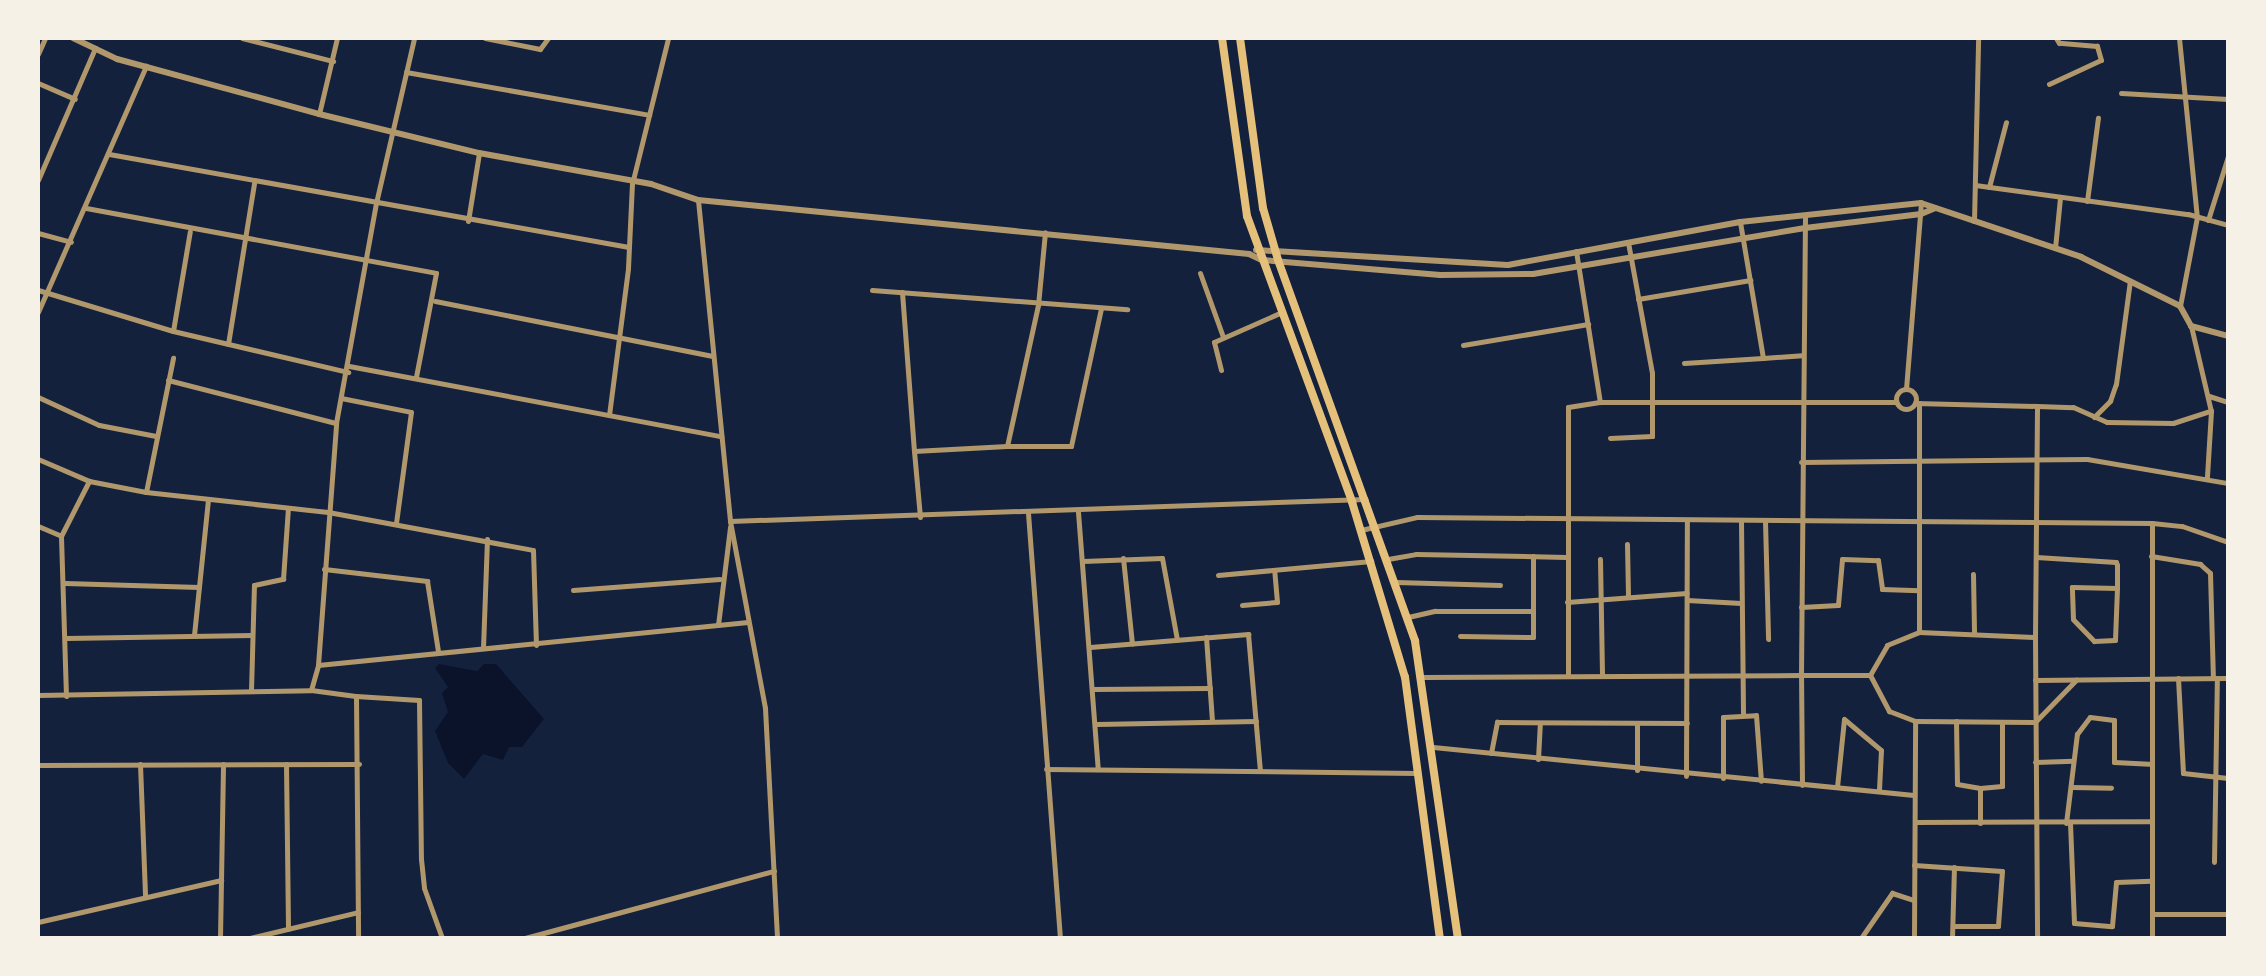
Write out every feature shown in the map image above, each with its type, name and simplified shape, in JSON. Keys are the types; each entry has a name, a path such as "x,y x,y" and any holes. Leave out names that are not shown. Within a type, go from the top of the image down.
{"highway":[{"path":"1222,38 1254,252 1262,260 1352,502 1405,677 1440,938"},
{"path":"1240,38 1263,208 1278,260 1408,617 1423,677 1458,938"},
{"path":"1417,760 1435,759"}],"street":[{"path":"38,54 45,38"},
{"path":"73,38 146,66 319,114 392,129 479,153 698,200 1254,252 1275,249 1494,266 1740,222 1857,207 1921,203 2055,248 2180,306 2191,326 2209,396 2207,477"},
{"path":"242,38 333,61"},
{"path":"319,114 337,38"},
{"path":"311,690 318,665 336,423 369,262 376,203 414,38"},
{"path":"485,38 540,49 548,38"},
{"path":"609,415 620,340 632,184 668,38"},
{"path":"1974,221 1978,38"},
{"path":"2049,84 2101,60 2097,46 2056,38"},
{"path":"2179,38 2197,217 2180,306"},
{"path":"38,180 95,48"},
{"path":"38,312 146,66"},
{"path":"406,72 649,115"},
{"path":"38,83 75,99"},
{"path":"2121,93 2228,99"},
{"path":"2087,201 2098,118"},
{"path":"1989,187 2006,122"},
{"path":"468,221 479,153"},
{"path":"109,154 254,183 629,247"},
{"path":"2208,220 2228,156"},
{"path":"228,344 254,183"},
{"path":"1975,185 2197,217 2228,225"},
{"path":"2055,248 2060,198"},
{"path":"698,200 730,524 765,708 777,938"},
{"path":"1906,389 1921,203"},
{"path":"1857,207 1858,222"},
{"path":"86,208 190,231 436,273 435,301 416,377"},
{"path":"1262,260 1491,277 1579,267 1742,237 1921,214 1935,208"},
{"path":"1802,785 1801,462 1805,214"},
{"path":"1740,222 1763,358"},
{"path":"173,331 190,231"},
{"path":"1007,446 1038,305 1045,232"},
{"path":"38,233 71,242"},
{"path":"1610,438 1650,439 1653,402 1628,242"},
{"path":"1576,251 1600,402"},
{"path":"1200,273 1223,337"},
{"path":"1638,299 1750,280"},
{"path":"2094,417 2110,401 2116,384 2130,281"},
{"path":"38,290 173,331 228,344 348,369 416,377 721,436"},
{"path":"872,290 1038,305 1127,309"},
{"path":"902,292 920,517"},
{"path":"435,301 713,356"},
{"path":"914,451 1071,446 1101,308"},
{"path":"1221,370 1212,346 1223,337 1282,312"},
{"path":"1463,345 1588,324"},
{"path":"2191,326 2228,336"},
{"path":"1684,363 1802,355"},
{"path":"146,492 173,358"},
{"path":"168,380 336,423"},
{"path":"1896,402 1898,393 1906,389"},
{"path":"1906,389 1914,393 1917,403 1919,632"},
{"path":"2209,396 2228,402"},
{"path":"38,397 99,425 156,436"},
{"path":"341,398 411,412 396,523"},
{"path":"1568,676 1568,407 1600,402 1896,402 1903,409 1917,403 2073,407 2107,422 2173,423 2211,411"},
{"path":"2037,406 2034,823 2037,938"},
{"path":"38,459 89,481 146,492 328,512 487,539 535,552 536,645"},
{"path":"1801,462 2036,462 2087,459 2228,483"},
{"path":"66,696 65,583 61,536 89,481"},
{"path":"730,524 1352,502 1367,499"},
{"path":"194,635 208,500"},
{"path":"251,691 254,585 284,577 288,508"},
{"path":"1078,512 1097,724 1098,769"},
{"path":"1028,513 1060,938"},
{"path":"1361,530 1417,517 1801,522 2036,521 2182,526 2228,542"},
{"path":"1686,776 1687,520"},
{"path":"1741,521 1743,715"},
{"path":"1765,521 1768,639"},
{"path":"2152,523 2149,679 2152,938"},
{"path":"718,625 720,579 730,524"},
{"path":"38,526 61,536"},
{"path":"483,648 487,539"},
{"path":"1627,544 1628,597"},
{"path":"1388,559 1416,554 1566,557"},
{"path":"1083,561 1157,556 1164,560 1177,640"},
{"path":"1460,636 1531,639 1533,556"},
{"path":"2151,556 2200,564 2210,573 2215,678 2214,862"},
{"path":"2036,557 2112,558 2117,565 2117,588 2115,640 2094,641 2073,619 2072,587 2117,588"},
{"path":"1123,558 1132,644"},
{"path":"1600,559 1602,676"},
{"path":"1801,607 1838,605 1842,559 1878,560 1882,589 1919,590"},
{"path":"1218,575 1372,561"},
{"path":"324,569 427,581 438,651"},
{"path":"1242,605 1277,602 1274,570"},
{"path":"1973,574 1974,634"},
{"path":"573,590 720,579"},
{"path":"1396,582 1500,585"},
{"path":"65,583 199,587"},
{"path":"1567,602 1628,597 1687,597 1741,603"},
{"path":"1408,617 1435,611 1533,611"},
{"path":"318,665 748,622"},
{"path":"1090,647 1244,632 1250,637 1260,770"},
{"path":"1870,675 1887,645 1919,632 2035,637"},
{"path":"66,638 252,635"},
{"path":"1206,637 1212,721"},
{"path":"1870,675 1889,711 1915,721 2035,722 2076,680"},
{"path":"1423,677 1870,675"},
{"path":"2178,678 2182,770 2228,778"},
{"path":"2035,680 2228,678"},
{"path":"1094,689 1210,688"},
{"path":"38,695 311,690 419,700 421,859 424,888 442,938"},
{"path":"356,696 359,764 358,938"},
{"path":"1723,778 1722,719 1743,715 1760,719 1761,781"},
{"path":"2149,764 2114,762 2114,720 2109,715 2085,721 2073,761 2068,823 2074,923 2112,926 2116,882 2151,881"},
{"path":"1837,787 1844,719 1881,750 1879,790"},
{"path":"1097,724 1256,721"},
{"path":"1914,938 1915,721"},
{"path":"1956,721 1957,784 1980,788 2002,786 2002,722"},
{"path":"1538,759 1540,723"},
{"path":"1637,723 1637,770"},
{"path":"1491,753 1494,724 1687,723"},
{"path":"1433,747 1686,776 1914,795"},
{"path":"2035,762 2073,761"},
{"path":"140,764 145,897"},
{"path":"220,938 223,764"},
{"path":"286,764 288,929"},
{"path":"38,765 359,764"},
{"path":"1046,769 1419,773"},
{"path":"2072,787 2111,788"},
{"path":"1980,788 1980,823"},
{"path":"1915,822 2150,821"},
{"path":"1914,865 1997,868 2002,876 1998,926 1953,926"},
{"path":"1952,938 1954,867"},
{"path":"525,938 774,871"},
{"path":"38,922 221,880"},
{"path":"1861,938 1892,893 1914,900"},
{"path":"250,938 358,912"},
{"path":"2152,914 2228,914"}],"water":[{"path":"439,664 477,671 484,664 496,664 544,719 522,747 509,747 503,760 483,754 464,779 448,763 435,731 448,712 442,693 448,687 435,668"}]}
